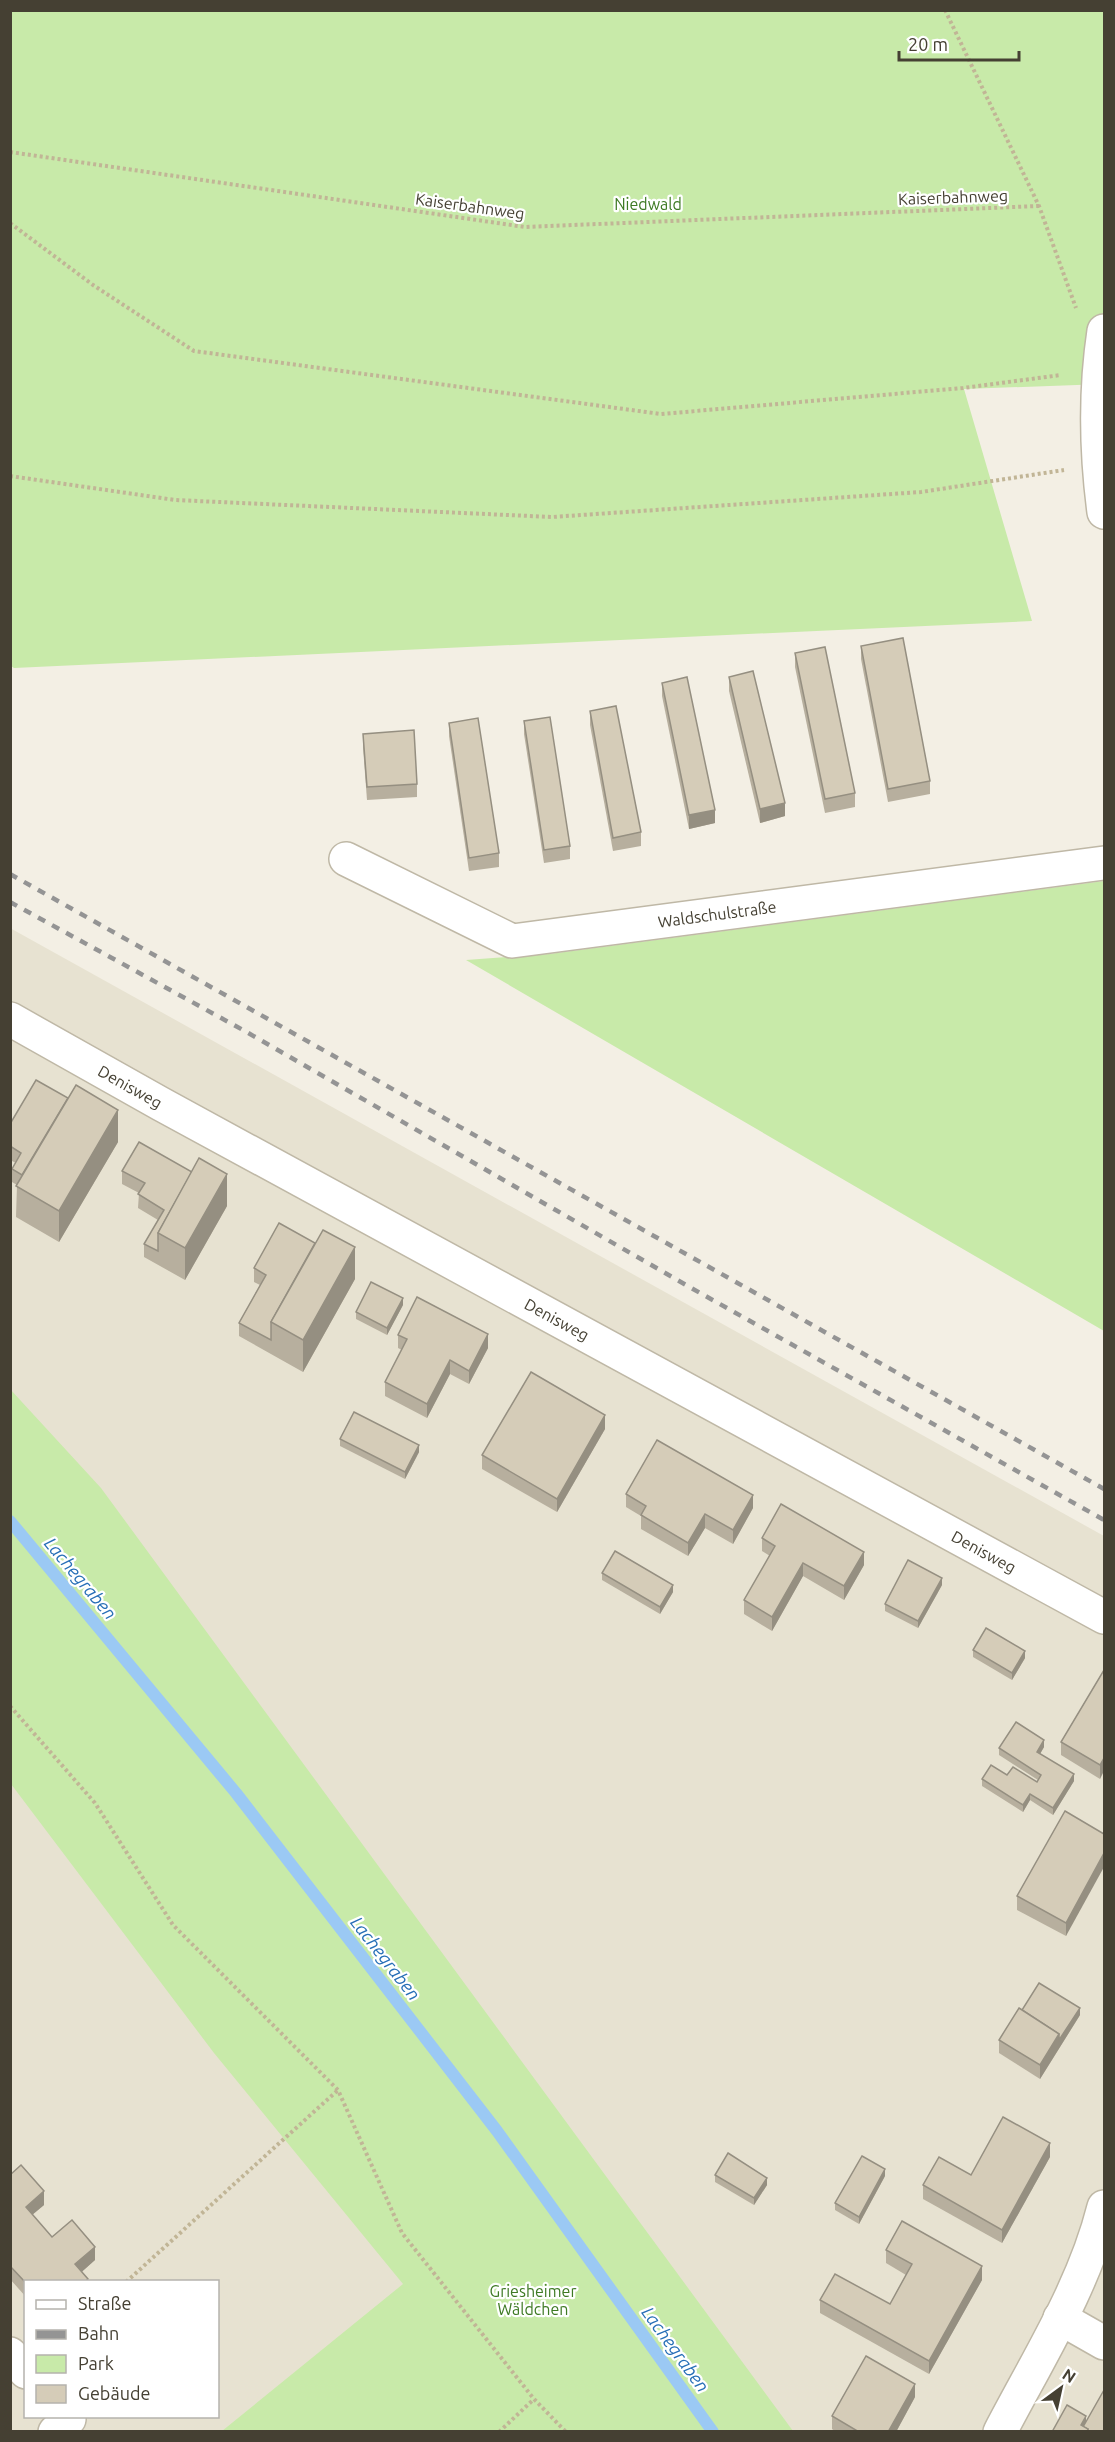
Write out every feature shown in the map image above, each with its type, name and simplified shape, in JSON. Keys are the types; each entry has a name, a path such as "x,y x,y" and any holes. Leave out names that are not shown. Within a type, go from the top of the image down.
{"street":[{"path":"1091,323 1098,370 1098,465 1104,512"},
{"name":"Waldschulstraße","path":"346,859 512,941 1104,862"},
{"name":"Denisweg","path":"10,1019 161,1104 1104,1617"},
{"path":"1000,2432 1060,2318 1095,2242 1104,2208"},
{"path":"1060,2318 1104,2343"},
{"path":"10,2354 24,2370"},
{"path":"55,2432 68,2418"}],"path":[{"path":"945,10 1039,206 1091,323"},
{"name":"Kaiserbahnweg","path":"10,152 525,227 1039,206"},
{"path":"10,223 93,285 194,351 661,414 963,388 1098,370"},
{"path":"10,476 175,500 552,517 921,492 1098,465"},
{"path":"10,1706 95,1803 173,1925 338,2090 402,2233 534,2399 566,2432"},
{"path":"128,2280 338,2090"},
{"path":"499,2432 534,2399"}],"shaded area":[{"path":"10,928 1104,1536 1104,2431 11,2431"}],"green space":[{"name":"Niedwald","path":"10,11 1104,11 1104,384 964,389 1032,621 14,668 11,666"},
{"path":"1104,881 1104,1331 466,960 549,954"},
{"name":"Griesheimer Wäldchen","path":"10,1389 101,1488 793,2431 222,2431 403,2284 214,2053 11,1784"}],"building":[{"path":"903,638 930,781 888,789 861,646"},
{"path":"825,647 855,793 825,799 795,653"},
{"path":"753,671 785,803 760,809 729,677"},
{"path":"687,677 715,810 689,815 662,683"},
{"path":"616,706 641,832 613,838 590,711"},
{"path":"550,717 570,846 544,850 524,721"},
{"path":"478,718 499,853 469,858 449,723"},
{"path":"414,730 417,784 367,787 363,734"},
{"path":"36,1080 68,1098 22,1175 12,1169 21,1153 10,1146 10,1124"},
{"path":"76,1085 118,1110 59,1211 16,1186"},
{"path":"139,1142 192,1172 158,1233 158,1251 144,1244 164,1210 138,1194 145,1183 122,1171"},
{"path":"199,1158 227,1174 185,1248 158,1233"},
{"path":"279,1223 315,1243 271,1322 271,1340 239,1323 266,1275 254,1268"},
{"path":"323,1230 355,1247 303,1340 271,1322"},
{"path":"371,1282 403,1298 387,1328 356,1312"},
{"path":"417,1297 488,1334 469,1371 450,1360 427,1404 385,1382 407,1339 398,1335"},
{"path":"531,1372 605,1415 557,1499 482,1455"},
{"path":"354,1412 419,1445 405,1472 340,1439"},
{"path":"657,1440 753,1495 733,1530 705,1514 688,1543 641,1515 646,1506 626,1494"},
{"path":"781,1504 864,1552 844,1586 803,1563 772,1617 744,1600 775,1546 762,1538"},
{"path":"615,1551 673,1585 660,1607 602,1573"},
{"path":"908,1560 942,1578 918,1621 885,1604"},
{"path":"986,1628 1025,1651 1012,1673 973,1650"},
{"path":"1104,1670 1104,1758 1100,1765 1061,1742"},
{"path":"1016,1722 1044,1740 1037,1752 1074,1774 1053,1808 1030,1794 1023,1805 982,1779 991,1765 1007,1775 1013,1767 1037,1782 1041,1775 999,1748"},
{"path":"1065,1811 1104,1834 1104,1853 1066,1923 1017,1896"},
{"path":"1039,1983 1080,2008 1059,2040 1059,2034 1022,2010"},
{"path":"1019,2008 1059,2034 1040,2065 999,2040"},
{"path":"1003,2117 1050,2143 1002,2230 923,2185 939,2157 971,2175"},
{"path":"728,2153 767,2178 754,2198 715,2175"},
{"path":"862,2156 885,2169 859,2217 835,2203"},
{"path":"21,2165 44,2191 26,2207 52,2237 72,2220 95,2247 75,2264 87,2280 24,2281 10,2266 10,2175"},
{"path":"902,2221 982,2266 929,2361 820,2300 835,2274 890,2304 912,2264 886,2250"},
{"path":"866,2356 915,2384 888,2432 859,2432 832,2416"},
{"path":"1104,2390 1104,2432 1088,2432 1088,2429 1083,2427"},
{"path":"1067,2405 1086,2416 1081,2425 1088,2429 1087,2432 1052,2432"}],"waterway":[{"name":"Lachegraben","path":"10,1521 236,1793 497,2131 713,2432"}],"railway":[{"path":"10,874 1104,1489"},
{"path":"10,902 243,1030 686,1285 1104,1520"}]}
